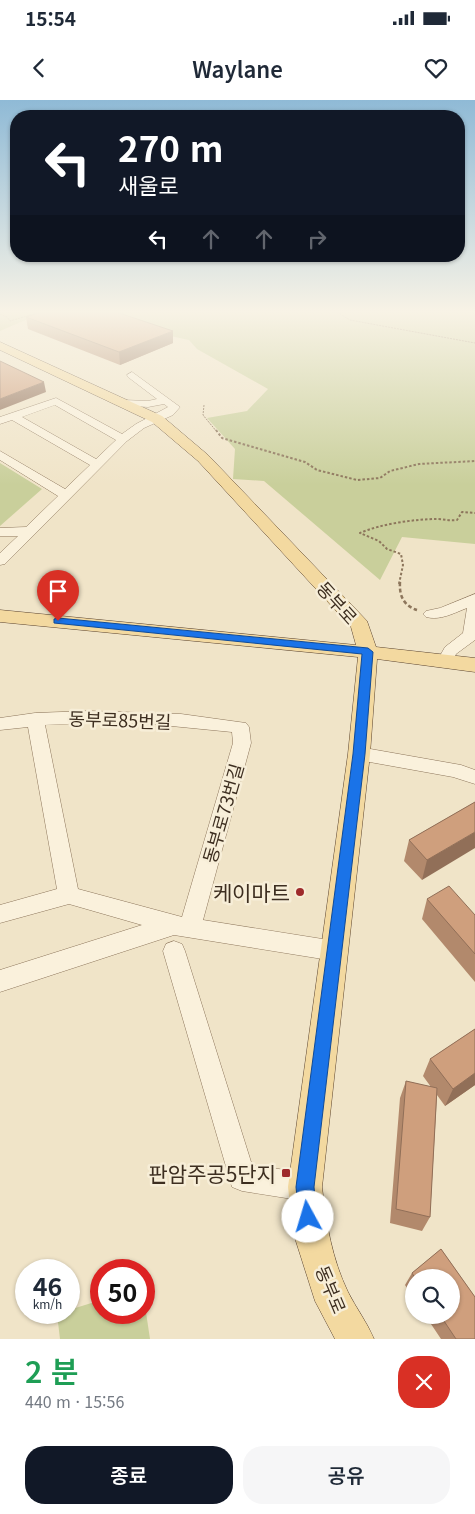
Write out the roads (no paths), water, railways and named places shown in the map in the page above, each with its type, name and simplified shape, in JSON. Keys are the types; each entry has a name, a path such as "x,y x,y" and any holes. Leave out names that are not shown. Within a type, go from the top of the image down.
{"main road":[{"name":"동부로","path":"52,370 157,419 203,458 360,625 368,652 359,754 305,1187 310,1232 333,1301 356,1339"},
{"path":"0,616 368,652 475,665"}],"street":[{"path":"0,562 123,439 140,426 169,413 175,407 132,375"},
{"path":"123,402 148,404 165,400"},
{"path":"0,421 56,401 123,439"},
{"path":"13,416 98,465"},
{"path":"0,455 67,496"},
{"path":"0,532 32,531"},
{"path":"431,614 443,612 475,599"},
{"path":"445,661 448,652 470,636 474,627 472,614 475,607"},
{"name":"동부로85번길","path":"0,724 68,717 214,723 240,727"},
{"path":"35,719 69,895"},
{"name":"동부로73번길","path":"182,926 242,742 240,727"},
{"path":"359,754 454,770 475,777"},
{"path":"0,914 69,895 182,926 335,951"},
{"path":"0,981 182,926"},
{"path":"174,952 242,1177 305,1187"}],"place":[{"name":"케이마트","path":"300,892"},
{"name":"판암주공5단지","path":"286,1173"}]}
